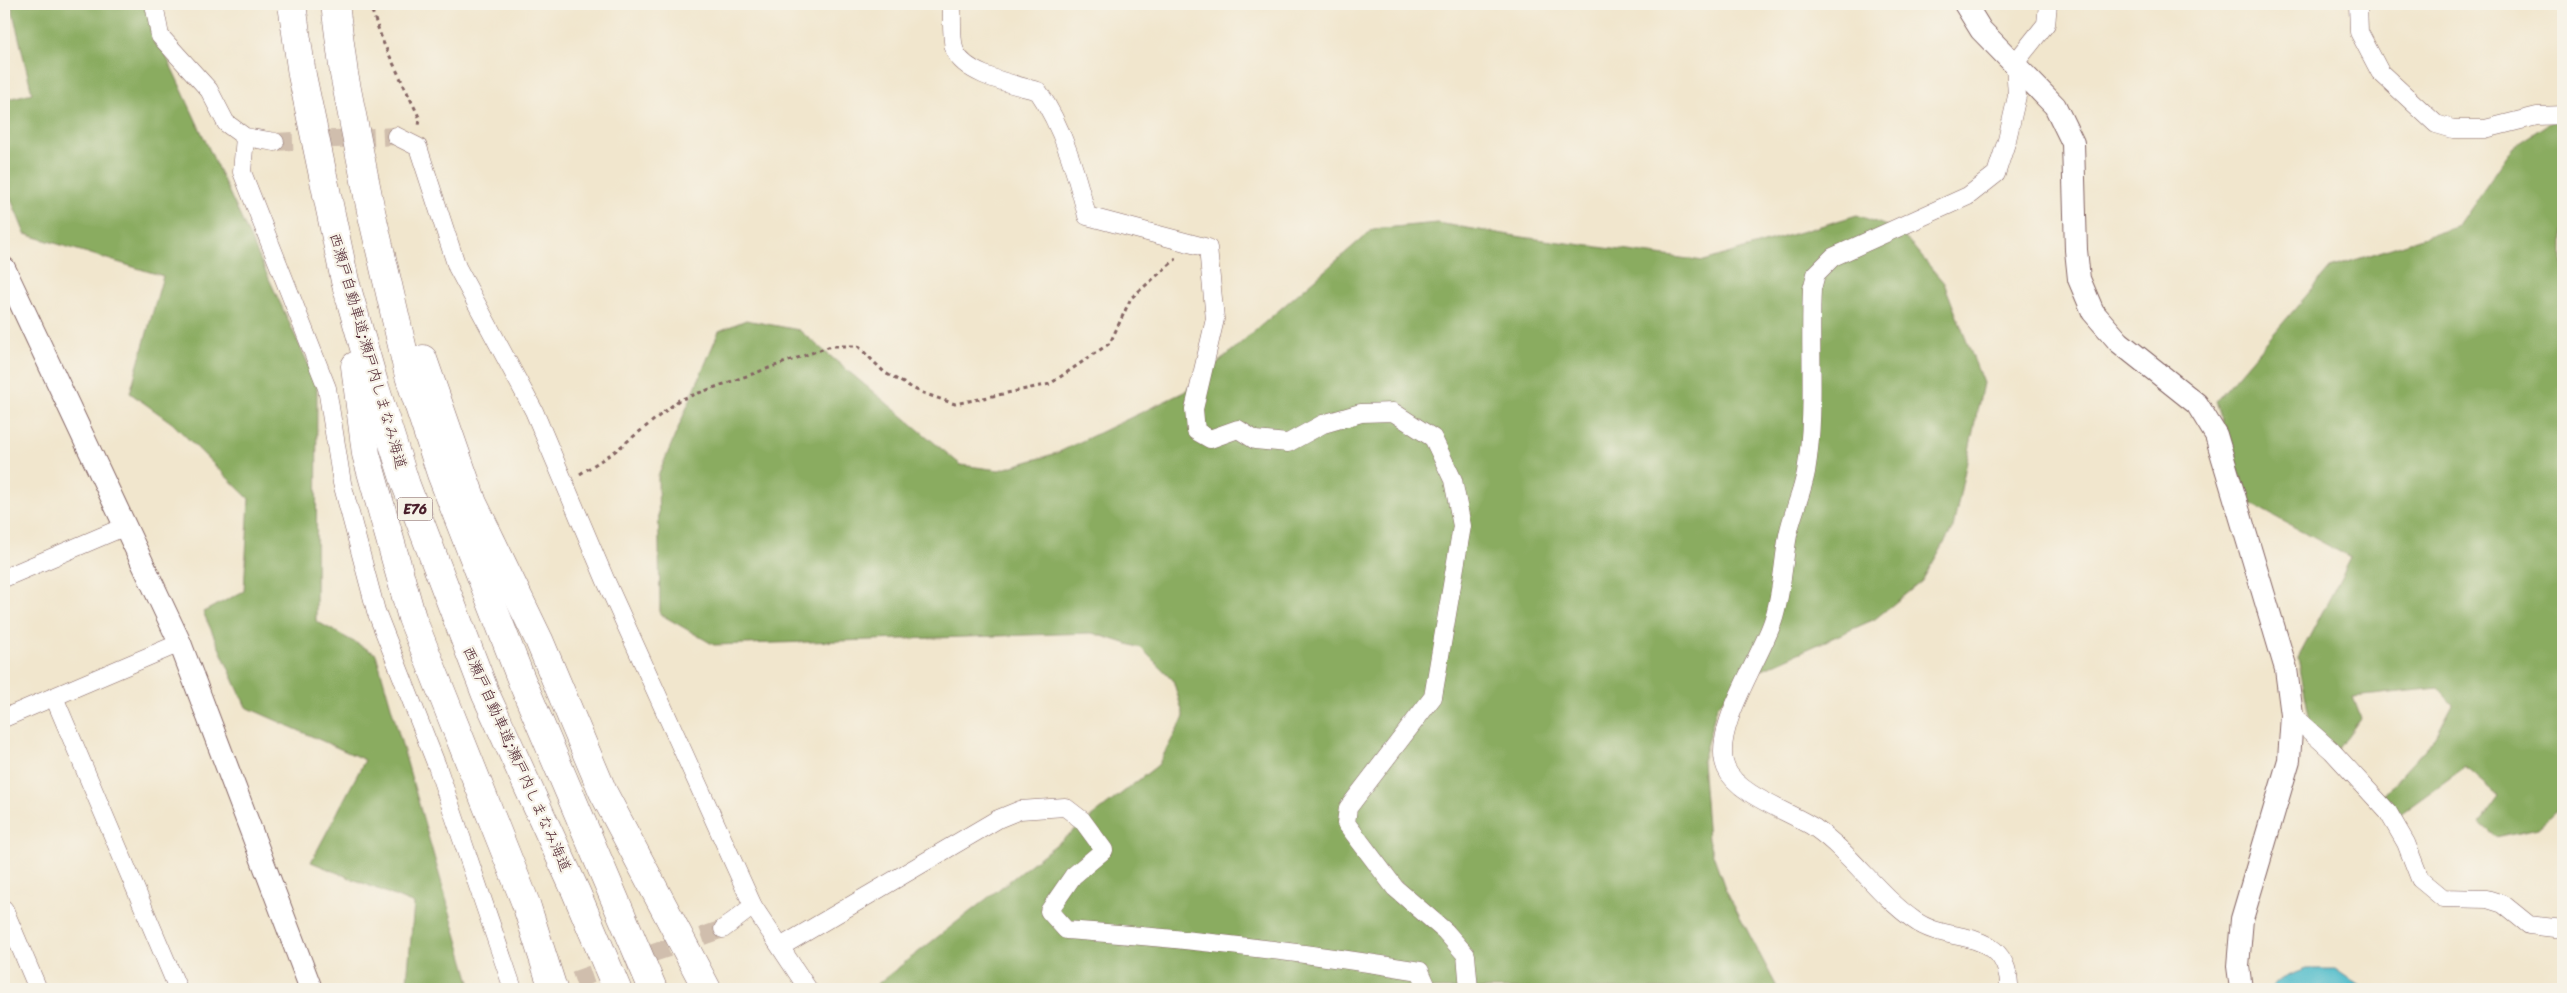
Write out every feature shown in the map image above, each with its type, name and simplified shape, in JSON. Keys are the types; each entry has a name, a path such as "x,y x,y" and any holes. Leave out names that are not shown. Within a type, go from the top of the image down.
{"highway":[{"name":"西瀬戸自動車道;瀬戸内しまなみ海道","path":"292,4 302,75 345,281 376,390 406,485 486,695 576,892 617,989"},
{"name":"E76","path":"335,4 344,74 371,211 409,376 441,474 521,679 653,989"},
{"path":"371,211 473,503 539,640 603,792 707,989"},
{"path":"345,281 366,454 412,618 526,904 552,989"}],"street":[{"path":"154,4 160,36 209,90 226,123 245,137 275,142"},
{"path":"952,4 954,50 968,67 1007,83 1038,91 1053,112 1087,216 1208,248 1215,319 1194,409 1196,432 1210,440 1238,429 1255,440 1288,443 1323,424 1361,414 1393,412 1433,438 1453,480 1462,526 1433,697 1348,808 1346,823 1395,888 1444,931 1466,955 1469,989"},
{"path":"1965,4 1981,30 2055,106 2073,143 2078,279 2093,312 2119,342 2197,404 2216,436 2286,669 2292,715 2289,760 2242,919 2238,966 2242,989"},
{"path":"2009,989 2010,977 1996,952 1982,941 1938,933 1914,920 1876,886 1847,854 1815,828 1745,791 1726,768 1723,747 1728,720 1773,621 1789,532 1806,472 1811,403 1812,289 1816,274 1833,257 1968,196 1996,174 2018,96 2015,63 2046,24 2048,4"},
{"path":"2358,4 2359,32 2380,72 2436,124 2453,129 2484,129 2537,116 2563,115"},
{"path":"396,136 418,147 457,267 534,412 753,906 782,946 808,989"},
{"path":"245,137 242,172 327,388 342,484 376,611 437,766 513,989"},
{"path":"4,268 180,643 311,989"},
{"path":"4,576 126,526"},
{"path":"4,718 180,643"},
{"path":"54,697 178,989"},
{"path":"2292,715 2332,751 2388,812 2406,843 2420,879 2443,898 2487,899 2503,904 2529,925 2563,929"},
{"path":"782,946 998,819 1020,810 1065,807 1082,820 1104,850 1073,876 1049,911 1066,930 1144,935 1317,954 1420,971 1428,989"},
{"path":"723,929 753,906"},
{"path":"4,909 38,989"}],"path":[{"path":"372,11 383,42 420,119 418,147"},
{"path":"565,484 614,452 679,400 831,346 858,346 885,373 920,392 955,404 1050,384 1110,343 1131,298 1179,256 1208,248"}],"green space":[{"path":"11,4 149,4 158,38 317,383 316,621 376,654 472,989 411,989 407,981 414,904 311,862 365,760 246,707 203,612 244,591 249,499 172,423 130,393 163,276 25,234 4,182 4,100 32,93"},
{"path":"2563,114 2563,805 2538,828 2496,837 2480,823 2499,797 2465,767 2396,817 2381,797 2436,737 2453,705 2438,688 2353,697 2361,718 2337,750 2310,721 2298,658 2351,558 2248,502 2216,401 2330,268 2459,226 2514,146"},
{"path":"1857,215 1900,231 1944,283 1983,383 1953,528 1922,581 1875,619 1738,680 1717,707 1702,761 1708,840 1725,888 1778,989 871,989 1158,765 1184,717 1173,680 1141,648 1092,633 714,645 660,614 658,476 719,331 746,320 799,330 961,465 999,470 1057,453 1184,392 1373,229 1437,223 1522,237 1704,261"}],"water":[{"path":"2306,969 2335,969 2364,989 2270,989 2281,979"}],"tunnel":[{"path":"275,142 396,136"},
{"path":"549,989 723,929"}]}
